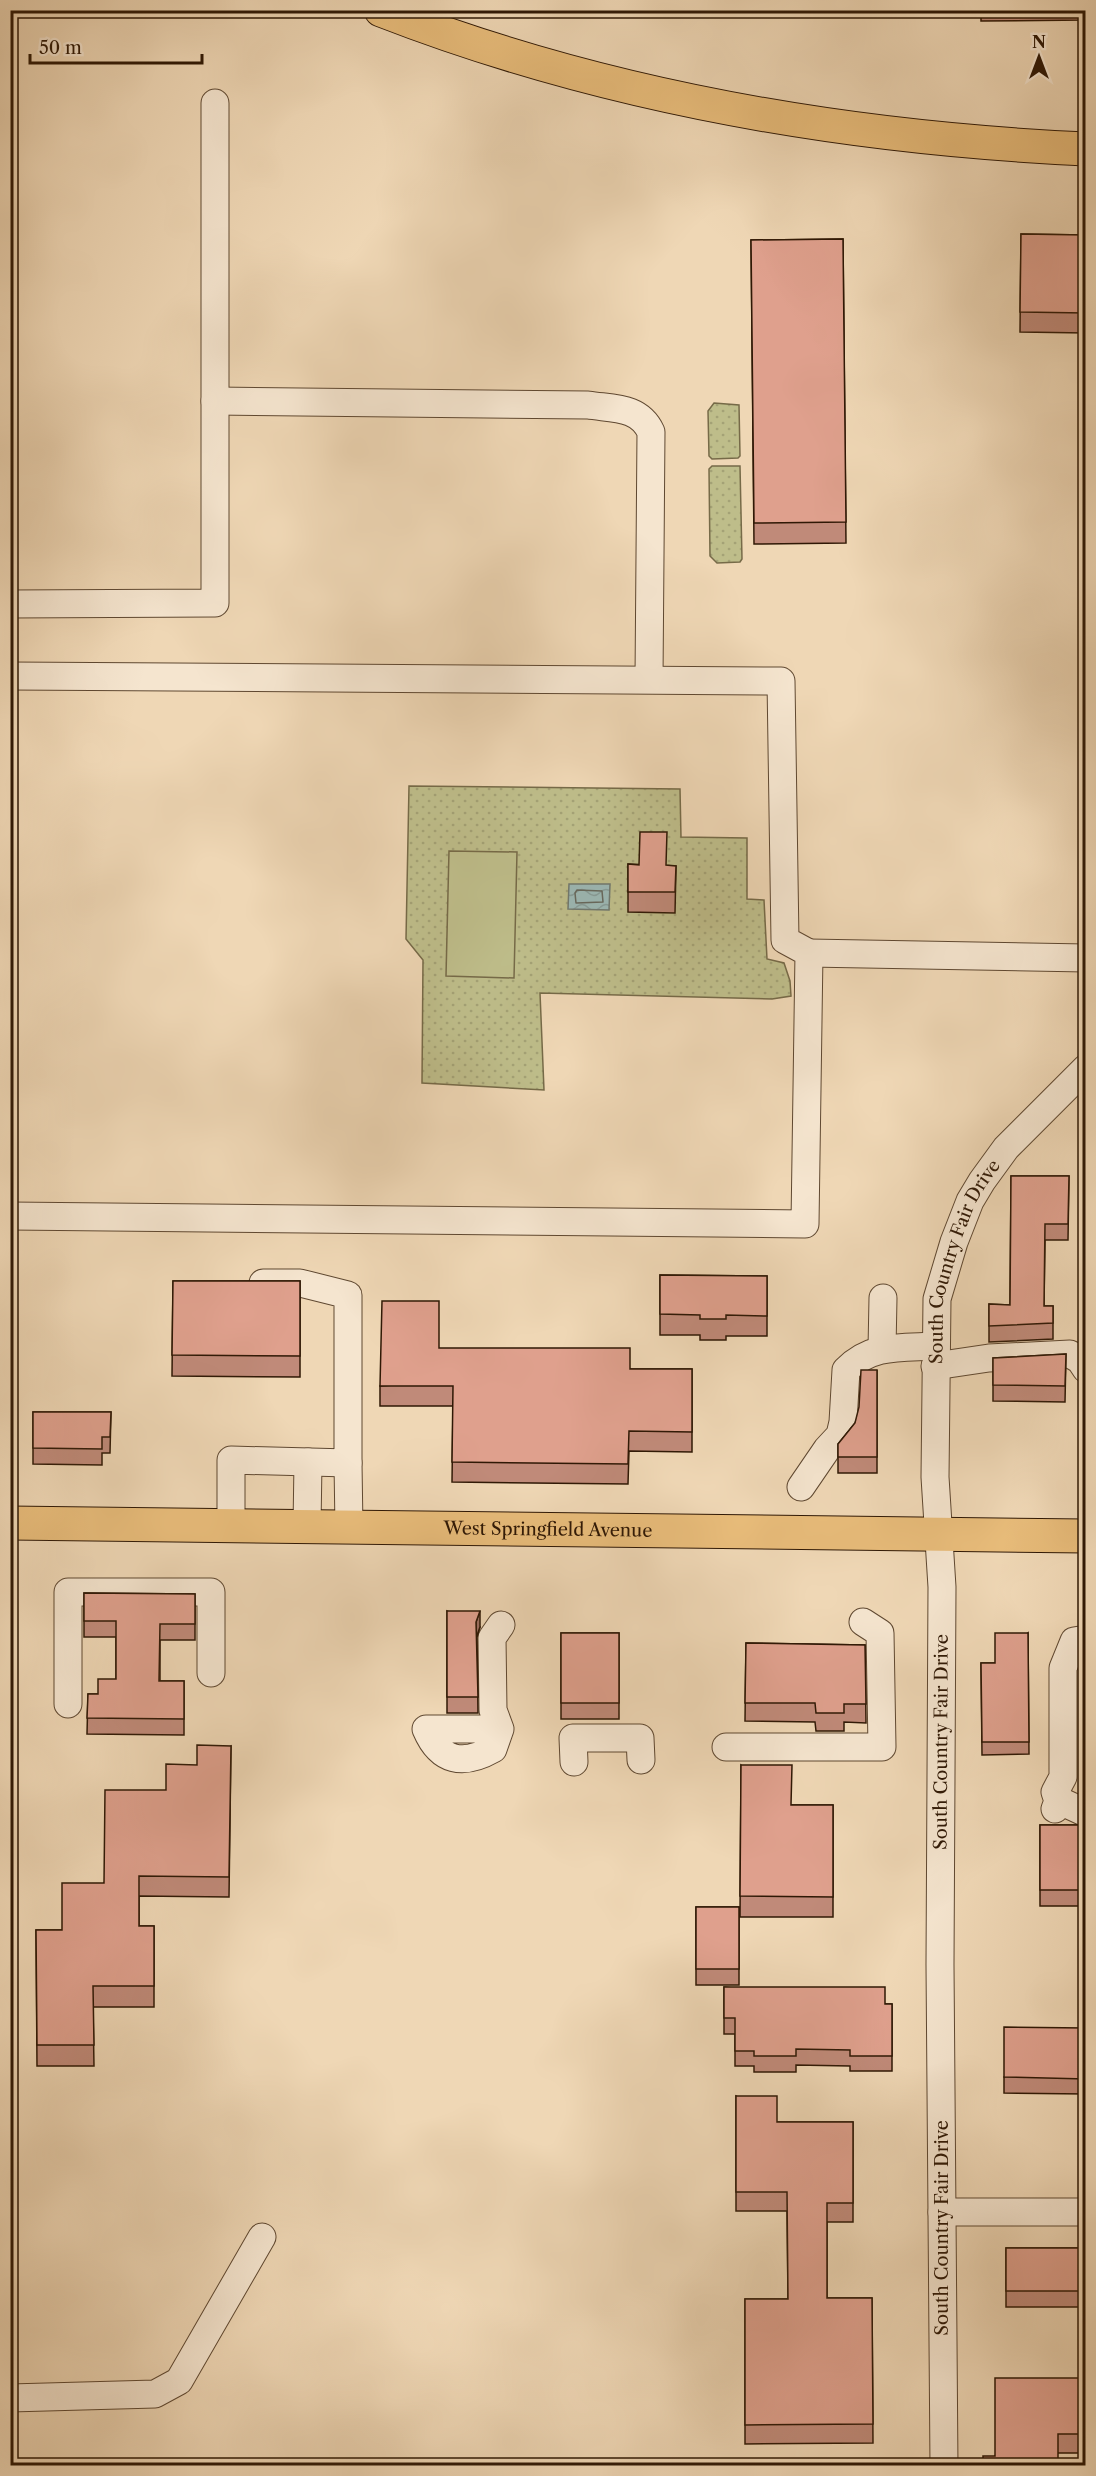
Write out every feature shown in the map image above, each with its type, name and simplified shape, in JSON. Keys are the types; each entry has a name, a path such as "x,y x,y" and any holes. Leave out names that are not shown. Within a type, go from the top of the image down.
{"main road":[{"path":"381,10 497,51 612,82 724,108 900,136 1017,146 1086,149"},
{"name":"West Springfield Avenue","path":"10,1523 1086,1536"}],"street":[{"path":"10,604 215,603 215,104"},
{"path":"215,401 588,405 633,412 645,420 651,432 649,679"},
{"path":"10,676 781,681 785,940 809,953 1086,958"},
{"path":"10,1216 805,1224 809,953"},
{"name":"South Country Fair Drive","path":"944,2466 940,1965 942,1587 935,1477 937,1299 954,1242 970,1201 1006,1148 1086,1068"},
{"path":"244,1283 300,1283 348,1295 349,1528"},
{"path":"882,1349 884,1298"},
{"path":"801,1486 827,1449 840,1435 846,1370 858,1357 882,1349 935,1356 989,1358 1070,1354 1080,1360 1086,1369"},
{"path":"231,1526 231,1460 348,1463"},
{"path":"307,1527 308,1462"},
{"path":"68,1704 68,1592 211,1592 211,1672"},
{"path":"726,1747 882,1747 880,1633 863,1622"},
{"path":"426,1729 438,1749 450,1757 466,1759 481,1756 493,1749 500,1729 493,1710 492,1638 501,1625"},
{"path":"1086,1639 1074,1641 1062,1668 1063,1777 1055,1792 1056,1804 1086,1813"},
{"path":"574,1762 573,1738 640,1738 641,1760"},
{"path":"942,2212 1086,2212"},
{"path":"10,2398 155,2394 179,2381 262,2238"}],"shaded area":[{"path":"714,403 739,405 740,456 738,458 712,459 709,456 708,411"},
{"path":"712,466 740,466 742,559 740,562 717,563 710,556 709,469"},
{"path":"409,786 680,789 681,837 747,838 747,899 764,900 767,959 784,963 790,981 791,996 772,999 540,993 544,1090 422,1083 423,960 406,939"},
{"path":"449,851 517,852 514,978 446,976"}],"water":[{"path":"569,884 610,884 609,910 568,909"}],"building":[{"path":"1021,234 1086,235 1086,313 1020,312"},
{"path":"843,239 846,522 754,523 751,240"},
{"path":"640,832 667,832 666,865 676,866 675,892 628,892 628,864 639,865"},
{"path":"1011,1176 1069,1176 1068,1224 1045,1224 1044,1306 1053,1306 1053,1323 989,1326 989,1304 1010,1305"},
{"path":"660,1275 767,1276 767,1316 726,1315 726,1319 700,1319 700,1315 660,1314"},
{"path":"173,1281 300,1281 300,1356 172,1355"},
{"path":"382,1301 439,1301 439,1348 630,1348 630,1369 692,1369 692,1432 629,1431 628,1464 452,1462 453,1386 380,1386"},
{"path":"1066,1354 1065,1386 993,1385 993,1358"},
{"path":"861,1370 877,1370 877,1457 838,1457 838,1444 855,1423 859,1407"},
{"path":"33,1412 111,1412 110,1437 102,1437 102,1449 33,1448"},
{"path":"84,1593 195,1594 195,1624 160,1624 159,1681 184,1681 184,1719 87,1718 88,1694 98,1694 98,1679 116,1679 116,1621 84,1621"},
{"path":"447,1611 480,1611 476,1622 478,1697 447,1697"},
{"path":"561,1633 619,1633 619,1703 561,1703"},
{"path":"995,1633 1028,1633 1029,1742 982,1742 981,1663 995,1663"},
{"path":"746,1643 865,1645 866,1704 844,1704 844,1713 816,1713 815,1703 745,1703"},
{"path":"197,1745 231,1746 229,1877 139,1876 139,1926 154,1926 154,1986 93,1986 94,2045 37,2045 36,1930 62,1930 62,1883 104,1883 105,1790 166,1790 166,1764 197,1765"},
{"path":"741,1765 792,1765 791,1805 833,1805 833,1897 740,1896"},
{"path":"1040,1825 1086,1825 1086,1890 1040,1890"},
{"path":"696,1907 739,1907 739,1969 696,1969"},
{"path":"724,1987 885,1987 885,2004 892,2004 892,2056 850,2056 850,2050 796,2049 796,2056 754,2056 754,2051 735,2051 735,2018 724,2018"},
{"path":"1004,2027 1086,2028 1086,2079 1004,2077"},
{"path":"736,2096 777,2096 777,2122 853,2122 853,2203 827,2203 827,2298 872,2298 873,2424 745,2425 745,2299 788,2299 787,2192 736,2192"},
{"path":"1006,2248 1086,2248 1086,2291 1006,2291"},
{"path":"995,2378 1086,2378 1086,2434 1058,2434 1058,2466 983,2466 983,2456 995,2456"}]}
